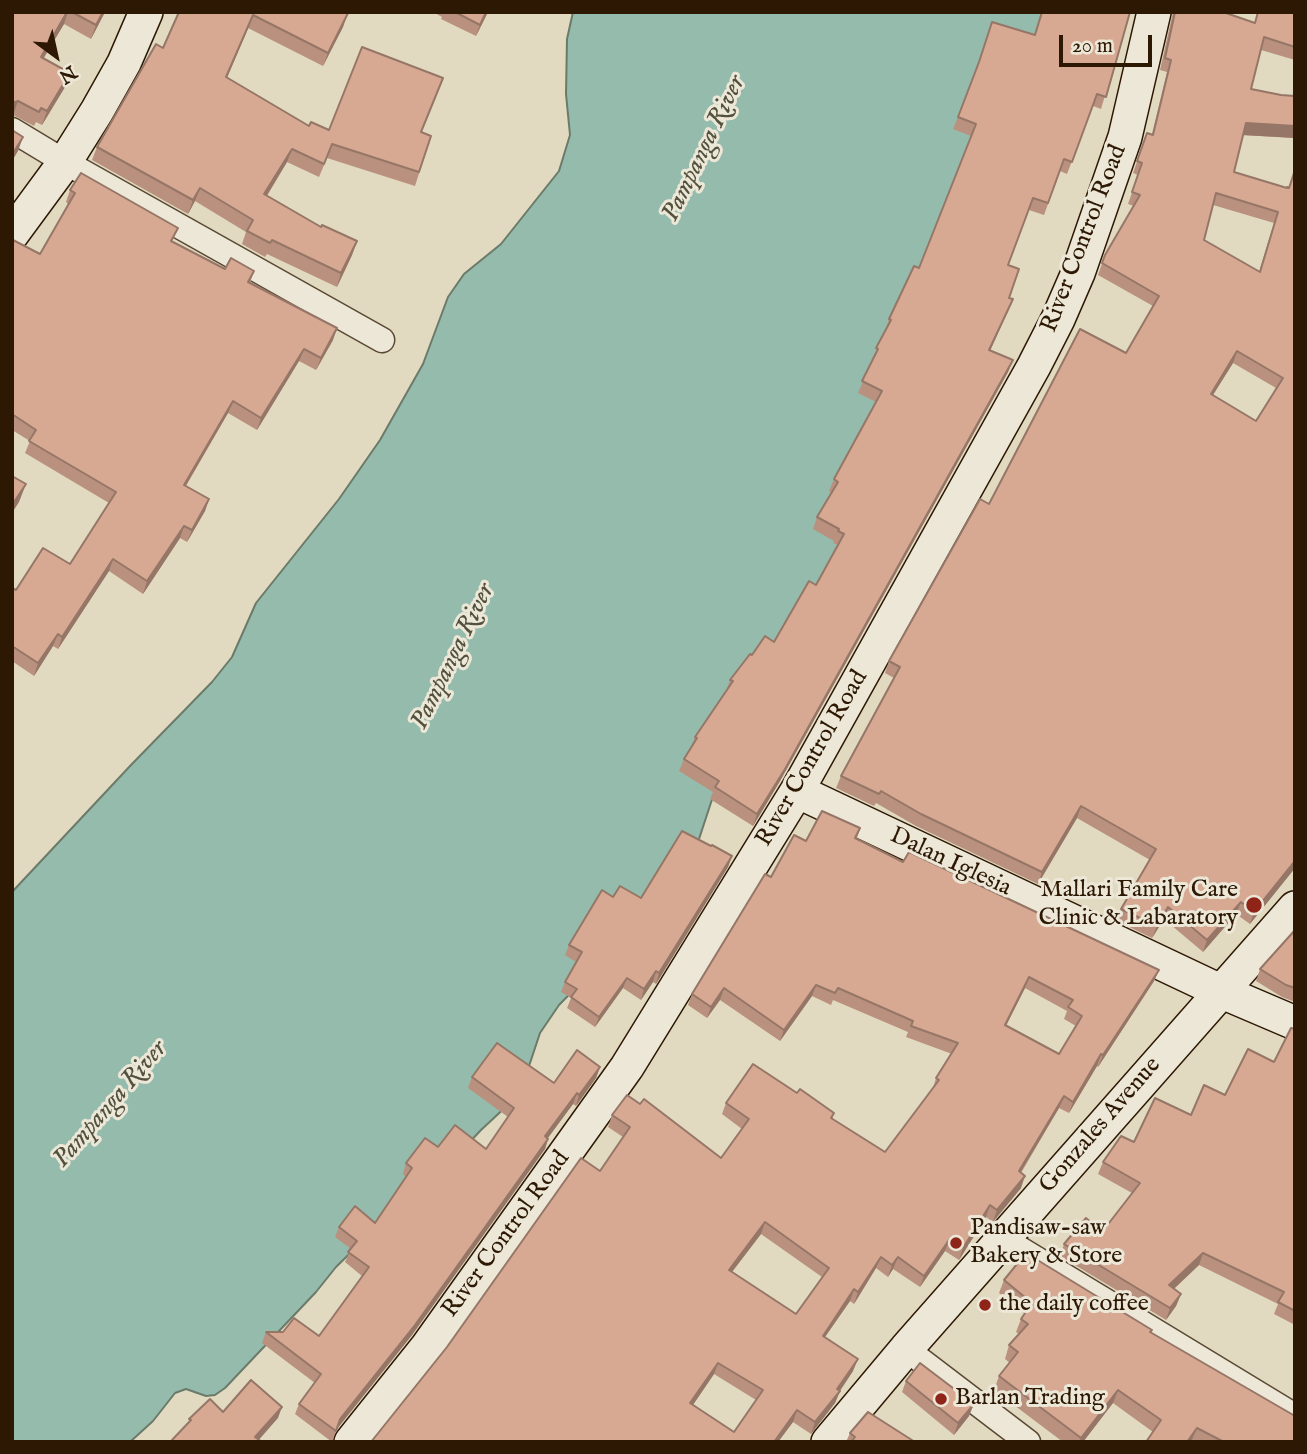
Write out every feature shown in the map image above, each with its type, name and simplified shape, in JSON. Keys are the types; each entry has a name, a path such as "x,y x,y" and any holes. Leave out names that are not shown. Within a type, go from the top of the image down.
{"street":[{"path":"12,234 65,162 124,63 146,12"},
{"name":"River Control Road","path":"351,1442 427,1347 627,1067 797,791 1058,319 1078,273 1125,137 1154,12"},
{"path":"12,130 382,340"},
{"name":"Dalan Iglesia","path":"797,791 1220,991 1295,1023"},
{"name":"Gonzales Avenue","path":"828,1442 1002,1238 1295,908"},
{"path":"1002,1238 1295,1416"},
{"path":"906,1349 1027,1442"}],"water":[{"name":"Pampanga River","path":"573,12 1058,12 910,417 726,757 699,839 661,901 559,1005 540,1033 523,1084 511,1102 436,1178 387,1217 336,1267 316,1292 225,1388 215,1395 206,1396 186,1389 175,1393 153,1421 130,1442 12,1442 12,892 212,682 232,657 256,603 339,499 380,440 423,364 448,297 464,274 501,244 559,171 570,135 566,94 567,39"}],"building":[{"path":"12,12 67,12 41,57 70,73 47,111 41,108 39,112 18,101 12,103"},
{"path":"72,12 103,12 96,25"},
{"path":"179,12 348,13 328,53 253,15 226,77 309,126 311,122 329,130 362,47 443,78 421,132 431,136 419,172 332,144 324,164 292,149 264,194 321,227 322,225 357,241 341,273 247,231 253,220 200,188 193,200 97,147 156,44 163,48"},
{"path":"455,12 486,12 480,25"},
{"path":"1042,12 1130,12 1106,97 1097,94 1072,162 1064,159 1048,203 1033,198 1008,265 1019,269 1009,298 1013,299 989,350 1013,360 785,769 757,814 715,787 719,781 684,759 697,738 695,737 733,681 730,680 765,636 774,642 809,581 816,585 844,534 817,517 838,482 834,479 882,391 862,381 914,266 919,268 976,124 958,117 992,22 1035,35"},
{"path":"1175,12 1223,12 1255,23 1258,12 1295,12 1295,47 1264,37 1251,89 1295,96 1295,126 1246,123 1234,172 1289,188 1295,170 1295,861 1254,912 1241,902 1207,940 1168,907 1157,926 1121,909 1156,849 1081,806 1042,872 921,814 881,791 879,794 841,776 900,667 889,661 980,499 989,504 1080,329 1126,353 1159,296 1102,263 1140,195 1132,192 1142,163 1137,161 1147,133 1153,135 1171,60 1165,58","holes":["1216,193 1278,212 1260,272 1204,240","1237,351 1283,378 1256,421 1211,394"]},
{"path":"12,130 23,137 12,155"},
{"path":"81,173 178,228 171,241 225,269 231,258 254,271 248,282 337,328 321,358 304,349 261,418 233,401 184,485 209,499 192,530 184,526 147,581 113,559 62,637 58,634 38,663 12,646 12,588 16,590 43,548 70,564 116,492 29,441 36,430 12,414 12,241 40,254 75,193 70,190"},
{"path":"12,476 26,484 12,505"},
{"path":"822,811 860,828 855,838 903,862 909,852 1159,970 1103,1055 1101,1054 1073,1102 1064,1096 1019,1171 1025,1176 997,1210 990,1205 963,1248 949,1240 924,1276 898,1257 892,1265 881,1257 858,1292 854,1289 823,1336 858,1359 837,1389 840,1391 815,1422 797,1410 774,1442 371,1442 447,1347 581,1158 600,1171 630,1127 612,1115 627,1095 640,1104 644,1099 721,1158 749,1119 726,1103 753,1064 797,1093 800,1089 834,1113 831,1118 885,1152 939,1080 936,1078 958,1043 911,1026 913,1021 838,988 835,993 816,985 784,1030 724,988 711,1007 692,994 765,874 771,877 794,835 806,841","holes":["1029,977 1073,1000 1068,1007 1082,1016 1059,1054 1005,1025","765,1222 829,1268 796,1314 729,1270","718,1363 763,1390 734,1432 690,1403"]},
{"path":"682,831 732,856 659,973 656,971 644,989 627,978 599,1017 571,997 577,989 565,982 582,952 569,945 602,890 613,897 620,886 641,898"},
{"path":"1295,930 1295,988 1260,969"},
{"path":"1291,1028 1295,1029 1295,1311 1278,1302 1284,1292 1203,1253 1169,1285 1181,1294 1170,1308 1064,1244 1086,1218 1102,1232 1140,1183 1103,1162 1121,1136 1134,1142 1155,1098 1191,1115 1204,1085 1225,1095 1248,1049 1274,1062"},
{"path":"497,1043 554,1083 577,1050 600,1067 545,1136 548,1139 415,1325 340,1419 336,1431 299,1404 321,1374 266,1332 283,1332 294,1318 319,1336 369,1267 348,1252 357,1241 339,1227 355,1206 375,1223 412,1168 406,1163 425,1138 438,1147 455,1125 486,1149 514,1108 472,1077"},
{"path":"1026,1253 1152,1330 1150,1332 1295,1416 1295,1442 1224,1442 1197,1428 1187,1442 1146,1442 1161,1420 1118,1390 1081,1438 999,1376 1018,1352 1009,1345 1028,1324 1021,1319 1032,1303 1004,1280"},
{"path":"920,1363 974,1404 958,1423 906,1381"},
{"path":"251,1380 282,1407 255,1437 262,1442 172,1440 210,1399 223,1412"},
{"path":"868,1412 915,1442 851,1442 855,1437 850,1433"}],"place":[{"name":"Mallari Family Care Clinic & Labaratory","path":"1254,905"},
{"name":"Pandisaw-saw Bakery & Store","path":"956,1243"},
{"name":"the daily coffee","path":"985,1305"},
{"name":"Barlan Trading","path":"941,1399"}]}
